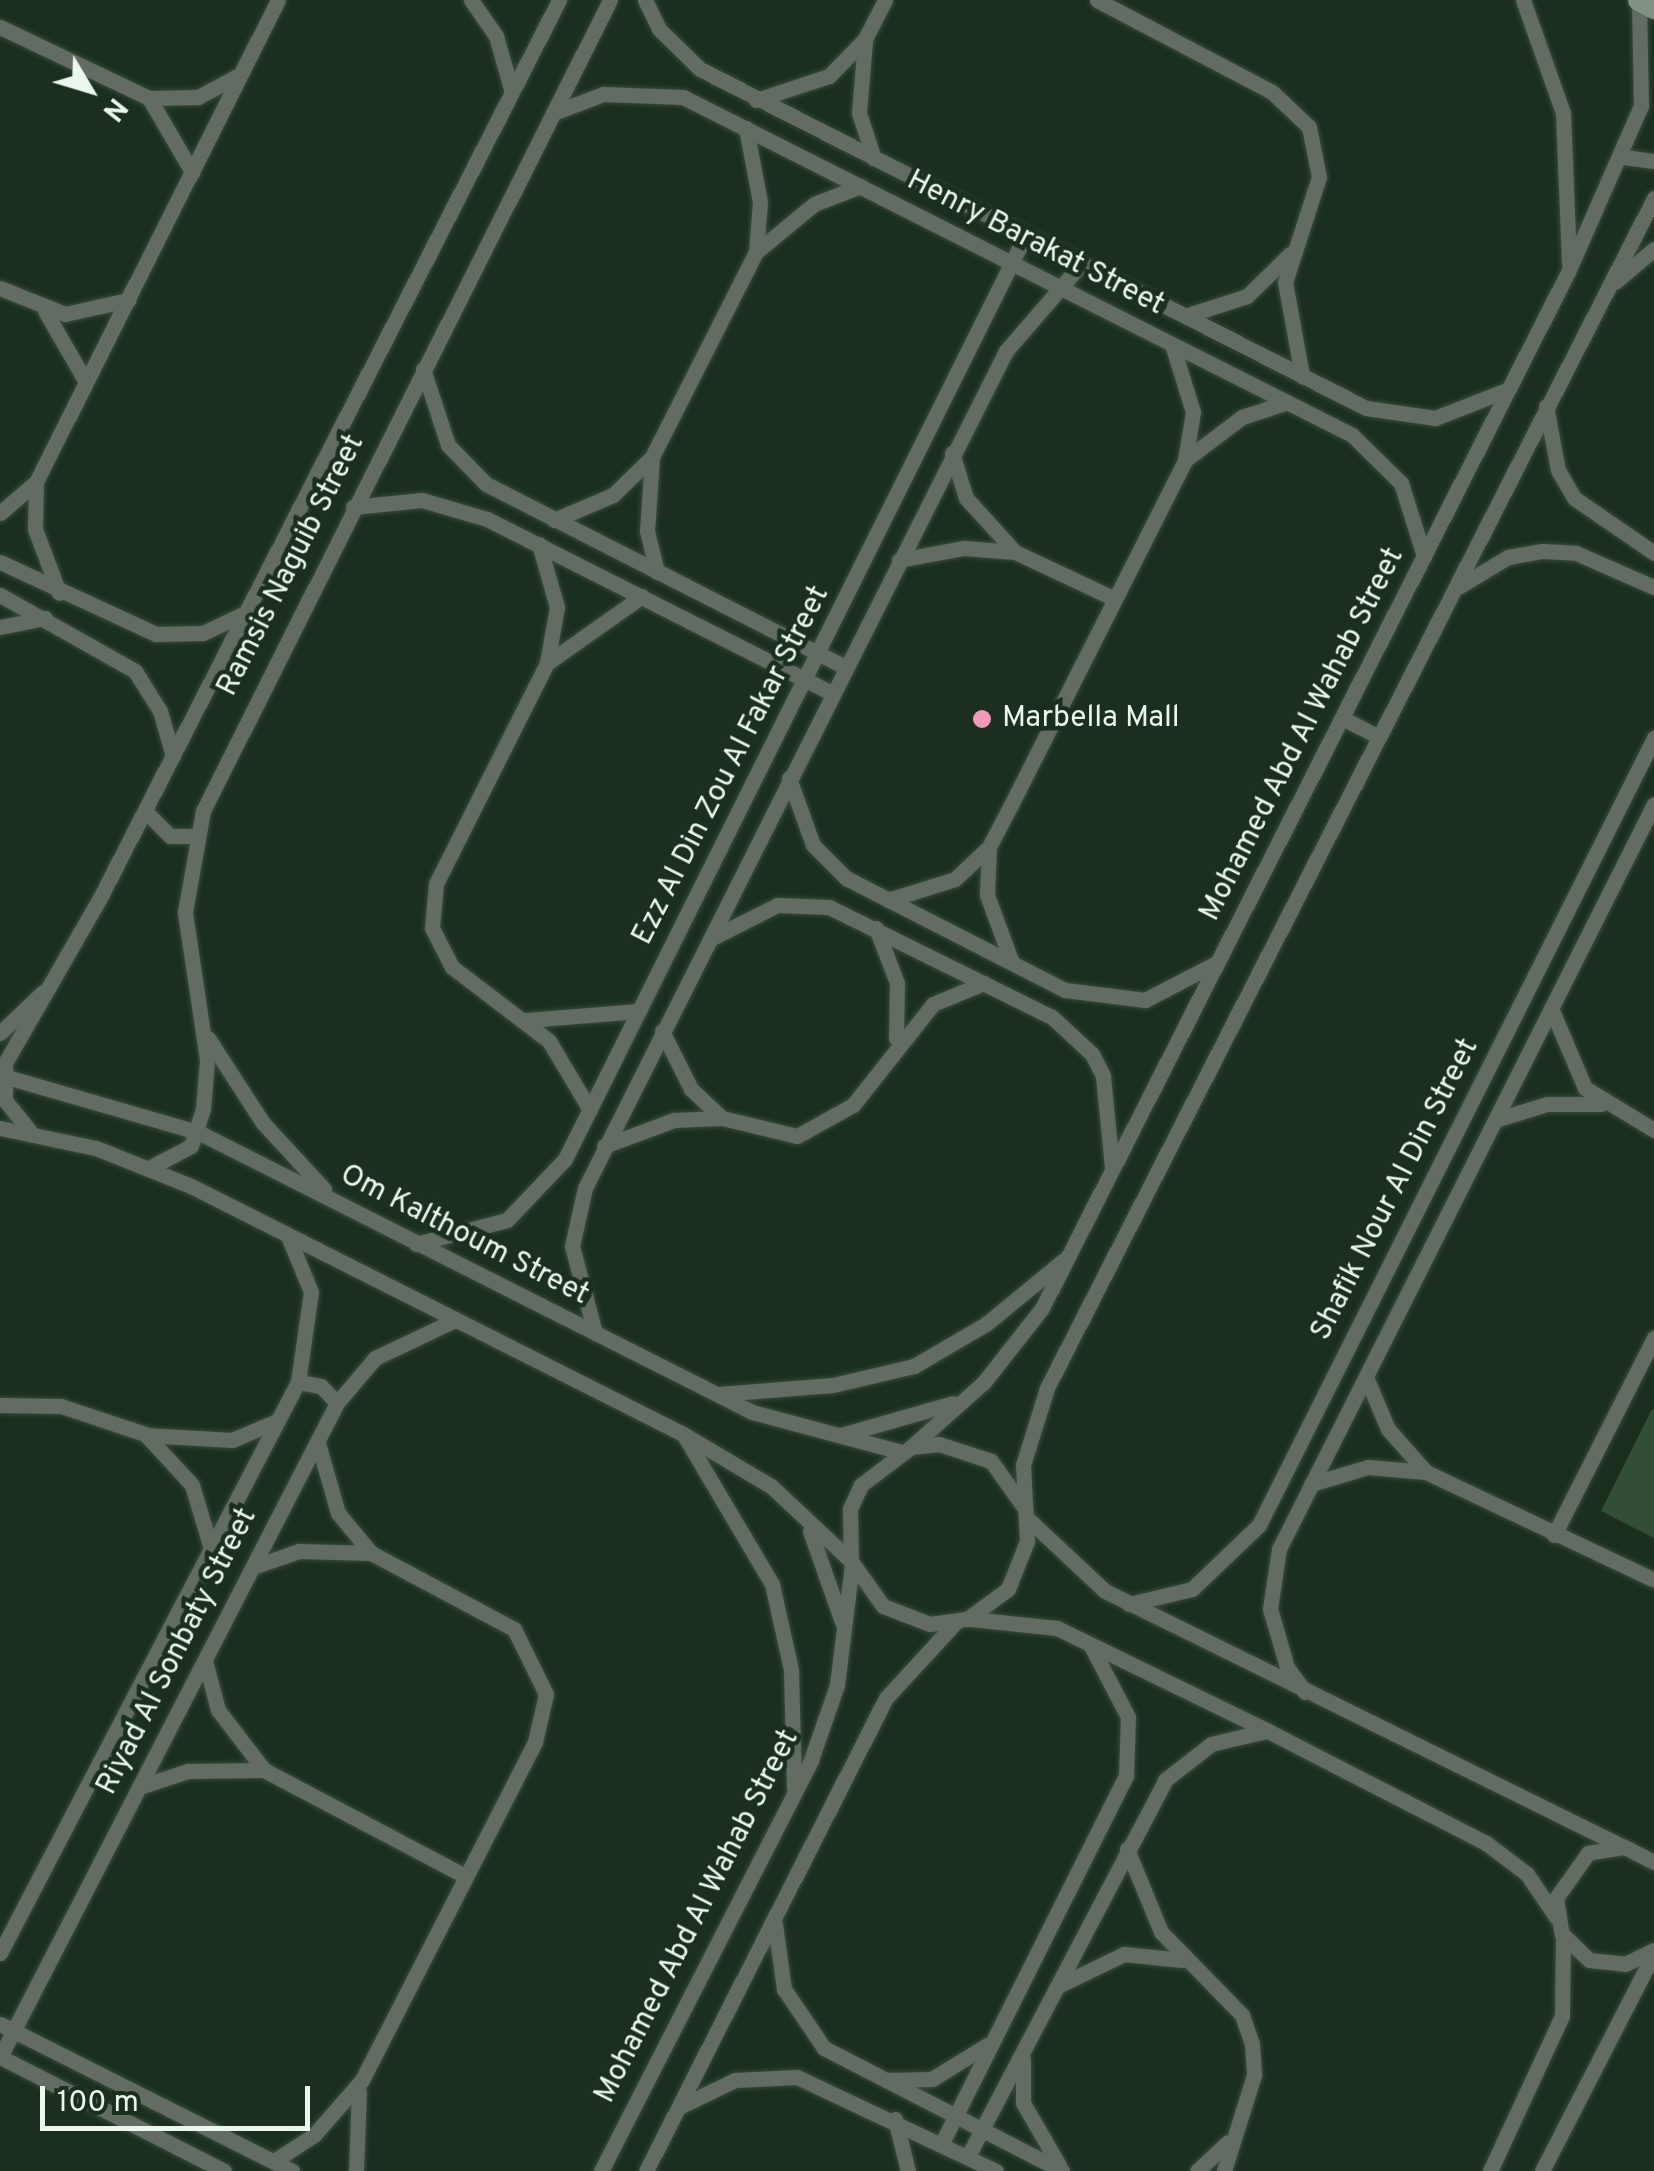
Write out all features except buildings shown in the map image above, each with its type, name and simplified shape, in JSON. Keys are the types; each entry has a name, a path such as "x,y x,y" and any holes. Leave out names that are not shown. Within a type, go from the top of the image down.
{"street":[{"path":"471,0 496,36 512,92"},
{"name":"Ramsis Naguib Street","path":"1,1075 67,961 145,811 558,0"},
{"name":"Ramsis Naguib Street","path":"198,1132 207,1084 184,912 196,836 353,507 610,0"},
{"name":"Henry Barakat Street","path":"645,0 677,51 756,100 1302,376 1411,418 1458,413 1509,389"},
{"path":"756,100 829,76 865,39 885,0"},
{"path":"1097,0 1293,107 1313,140 1319,178 1293,250 1285,314 1302,376"},
{"path":"1523,0 1563,113 1568,272"},
{"path":"1639,0 1654,8"},
{"name":"Mohamed Abd Al Wahab Street","path":"906,1450 970,1395 1017,1346 1070,1254 1509,389 1624,157 1645,80 1639,0"},
{"path":"0,514 36,482 278,1"},
{"path":"0,27 149,98 198,96 242,72"},
{"path":"865,39 859,113 874,160"},
{"name":"Henry Barakat Street","path":"553,113 603,94 657,92 746,128 1288,402 1387,464 1424,556"},
{"path":"149,98 192,172"},
{"path":"746,128 759,190 756,252"},
{"path":"1624,157 1654,161"},
{"path":"554,520 604,501 652,457 756,252 814,204 861,186"},
{"path":"646,2171 886,1698 961,1620 999,1598 1021,1566 1023,1465 1047,1388 1654,198"},
{"name":"Ezz Al Din Zou Al Fakar Street","path":"416,1244 481,1232 531,1204 590,1110 946,404 1025,236"},
{"path":"1604,292 1654,249"},
{"path":"1185,316 1246,296 1293,250"},
{"name":"Ezz Al Din Zou Al Fakar Street","path":"595,1333 572,1246 604,1146 970,418 1019,334 1066,290 1081,264"},
{"path":"0,288 44,310 87,313 128,300"},
{"path":"44,310 86,382"},
{"path":"888,900 954,879 989,847 1186,460 1193,412 1172,344"},
{"path":"423,369 435,422 465,466 554,520 845,667"},
{"path":"1186,460 1242,417 1288,402"},
{"path":"946,404 970,418"},
{"path":"1546,406 1558,470 1574,498 1654,553"},
{"path":"952,453 966,498 1015,552"},
{"path":"652,457 647,531 657,572"},
{"path":"36,482 34,529 60,593"},
{"path":"353,507 456,506 832,693"},
{"path":"539,544 557,608 547,663 430,906 452,968 527,1020 590,1110"},
{"path":"899,560 964,548 1015,552 1114,599"},
{"path":"1451,592 1493,564 1542,550 1624,572 1654,587"},
{"path":"0,562 86,606 180,636 246,612"},
{"path":"1624,572 1654,601"},
{"path":"0,595 72,632 135,672 173,756"},
{"path":"547,663 642,596"},
{"path":"72,632 86,606"},
{"path":"0,627 46,618"},
{"path":"1342,718 1378,736"},
{"name":"Shafik Nour Al Din Street","path":"1129,1604 1192,1589 1241,1551 1438,1170 1654,738"},
{"path":"789,778 812,845 846,878 1012,963 1117,1003 1170,992 1219,961"},
{"name":"Shafik Nour Al Din Street","path":"1305,1692 1287,1667 1270,1609 1280,1548 1654,804"},
{"path":"145,811 170,836 196,836"},
{"path":"989,847 986,895 1012,963"},
{"path":"707,941 752,913 803,904 876,928 1052,1017 1092,1054 1110,1104 1112,1172"},
{"path":"876,928 898,983 895,1042"},
{"path":"0,1034 67,961"},
{"path":"604,1146 662,1123 722,1118 774,1136 818,1130 853,1105 895,1042 933,1004 984,982"},
{"path":"1551,1008 1572,1071 1601,1104 1654,1130"},
{"path":"527,1020 639,1011"},
{"path":"201,1026 263,1123 342,1206"},
{"path":"662,1032 692,1089 722,1118"},
{"path":"1,1075 10,1112 28,1130"},
{"name":"Om Kalthoum Street","path":"1,1075 198,1132 717,1394 825,1437 906,1450"},
{"path":"1495,1120 1547,1104 1601,1104"},
{"path":"0,1128 28,1130 149,1168 682,1434 794,1507 851,1563 882,1606 918,1621 1028,1621 1086,1639 1486,1843 1527,1874 1556,1917 1562,1934 1562,2016 1490,2171"},
{"path":"149,1168 180,1158 198,1132"},
{"path":"1438,1170 1464,1182"},
{"name":"Riyad Al Sonbaty Street","path":"0,1953 298,1382 312,1307 288,1236"},
{"path":"717,1394 833,1385 914,1366 986,1324 1070,1254"},
{"name":"Riyad Al Sonbaty Street","path":"0,2057 7,2027 139,1788 337,1404 375,1358 455,1320"},
{"path":"1554,1535 1654,1338"},
{"path":"1366,1377 1388,1429 1426,1472"},
{"path":"298,1382 321,1386 337,1404"},
{"path":"825,1437 900,1424 970,1395"},
{"path":"0,1405 61,1406 145,1434 232,1440 277,1421"},
{"path":"145,1434 192,1485 210,1545"},
{"path":"682,1434 772,1584 791,1670 794,1795"},
{"path":"318,1442 328,1491 371,1554"},
{"path":"851,1563 850,1509 878,1465 906,1450 966,1448 1001,1472 1060,1559 1129,1604 1654,1862"},
{"path":"1311,1484 1368,1467 1426,1472 1654,1580"},
{"path":"794,1507 834,1587 844,1646"},
{"path":"253,1567 298,1551 371,1554 514,1629 541,1670 544,1718 362,2080 314,2135 274,2162"},
{"name":"Mohamed Abd Al Wahab Street","path":"601,2171 794,1795 844,1646 851,1563"},
{"path":"942,2143 1126,1776 1120,1688 1086,1639"},
{"path":"205,1660 230,1732 264,1770 465,1876"},
{"path":"968,2156 1126,1849 1186,1759 1268,1731"},
{"path":"139,1788 188,1770 264,1770"},
{"path":"1556,1917 1572,1864 1626,1847 1654,1846"},
{"path":"1126,1849 1144,1906 1182,1960 1242,2015 1252,2044 1254,2075 1228,2142 1224,2171"},
{"path":"775,1918 780,1972 800,2021 874,2078 1064,2171"},
{"path":"1562,1934 1606,1965 1654,1952"},
{"path":"1542,2171 1654,1952"},
{"path":"1052,1993 1097,1961 1182,1960"},
{"path":"7,2027 292,2171"},
{"path":"874,2078 932,2079 960,2068 999,2030"},
{"path":"1024,2046 1023,2103 1064,2171"},
{"path":"0,2057 224,2171"},
{"path":"679,2107 736,2080 797,2077 894,2119 996,2171"},
{"path":"356,2171 362,2080"},
{"path":"894,2119 908,2171"},
{"path":"1197,2171 1228,2142"}],"green space":[{"path":"1654,1410 1654,1538 1601,1511"}],"place":[{"name":"Marbella Mall","path":"982,719"}]}
